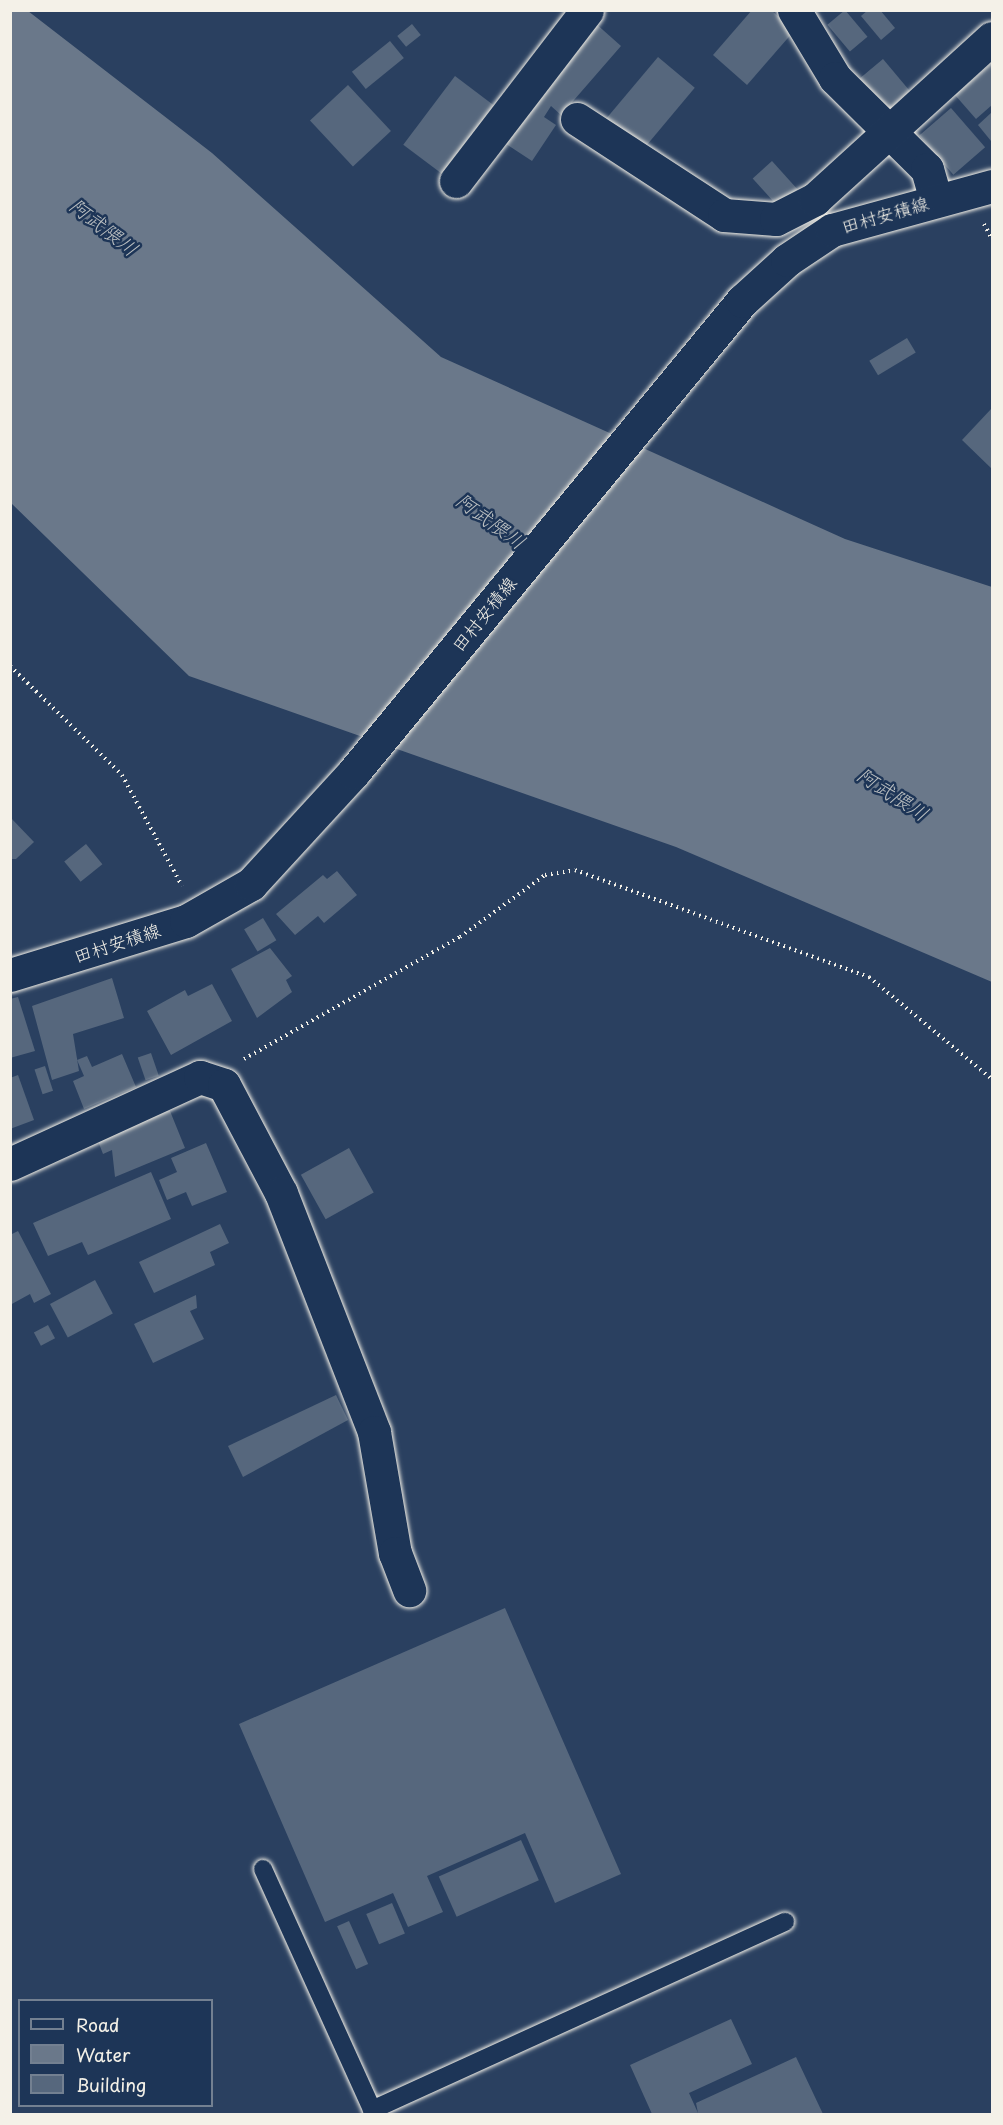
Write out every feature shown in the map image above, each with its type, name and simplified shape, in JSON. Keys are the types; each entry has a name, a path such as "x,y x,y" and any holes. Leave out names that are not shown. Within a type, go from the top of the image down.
{"street":[{"path":"456,181 587,10"},
{"path":"794,10 835,78 927,169 936,200"},
{"path":"577,119 724,215 748,221 795,213 890,132 993,38"},
{"name":"田村安積線","path":"10,975 200,914 252,884 353,773 670,384 742,302 808,244 849,223 993,186"},
{"path":"10,1164 186,1083 212,1077 224,1085 281,1193 368,1416 395,1553 409,1590"}],"lane":[{"path":"262,1869 373,2112 785,1922"}],"path":[{"path":"10,666 122,775 200,914"},
{"path":"212,1077 383,984 545,875 575,870 869,977 993,1079"}],"water":[{"name":"阿武隈川","path":"10,11 28,11 212,153 441,357 845,539 992,587 992,982 676,847 189,676 11,503"}],"building":[{"path":"752,10 771,10 794,31 747,85 713,55"},
{"path":"845,10 867,37 850,52 827,25"},
{"path":"868,10 880,10 895,28 881,40 861,16"},
{"path":"594,22 621,46 561,115 551,106 544,117 556,125 532,161 503,142"},
{"path":"412,24 421,35 406,47 397,36"},
{"path":"390,41 404,58 366,89 352,72"},
{"path":"658,57 695,88 641,152 604,121"},
{"path":"883,59 913,95 887,117 857,81"},
{"path":"992,63 992,105 976,119 955,95"},
{"path":"455,76 497,108 446,177 403,145"},
{"path":"348,85 391,131 353,167 310,120"},
{"path":"951,108 985,147 953,175 919,136"},
{"path":"992,112 992,140 991,141 978,125"},
{"path":"772,161 797,189 778,207 753,178"},
{"path":"907,338 916,353 878,375 869,361"},
{"path":"992,408 992,469 962,440"},
{"path":"10,817 34,842 16,859 10,859"},
{"path":"86,844 102,864 81,882 64,862"},
{"path":"337,871 357,895 324,923 318,916 295,935 276,914 323,875 327,879"},
{"path":"263,918 276,940 258,952 244,929"},
{"path":"270,948 292,976 286,980 292,992 257,1018 231,969"},
{"path":"112,978 124,1018 73,1034 79,1071 52,1080 32,1006"},
{"path":"212,984 232,1021 171,1055 147,1011 185,990 188,996"},
{"path":"18,997 35,1051 10,1058 10,999"},
{"path":"151,1053 159,1076 146,1080 138,1058"},
{"path":"122,1054 136,1087 84,1109 73,1081 84,1076 77,1060 87,1056 92,1067"},
{"path":"45,1066 53,1091 43,1094 35,1069"},
{"path":"18,1075 34,1120 10,1129 10,1078"},
{"path":"160,1110 170,1111 185,1148 115,1177 112,1150 103,1154 95,1133"},
{"path":"206,1143 227,1192 192,1206 186,1192 167,1200 159,1180 177,1172 171,1158"},
{"path":"349,1148 374,1193 326,1219 301,1175"},
{"path":"151,1172 171,1219 88,1255 82,1242 48,1256 33,1223"},
{"path":"220,1224 229,1243 210,1252 215,1265 154,1293 139,1262"},
{"path":"18,1231 51,1294 34,1303 30,1294 10,1305 10,1235"},
{"path":"95,1280 113,1314 68,1337 50,1304"},
{"path":"196,1295 197,1308 190,1311 204,1339 153,1363 134,1324"},
{"path":"48,1325 55,1338 41,1346 34,1333"},
{"path":"336,1395 348,1420 243,1477 228,1446"},
{"path":"505,1608 621,1874 555,1903 525,1833 427,1876 443,1912 408,1927 393,1893 325,1922 239,1724"},
{"path":"521,1840 539,1880 457,1917 439,1877"},
{"path":"392,1903 405,1933 379,1944 366,1914"},
{"path":"349,1921 368,1964 356,1969 337,1926"},
{"path":"731,2019 752,2064 689,2093 698,2113 696,2103 796,2057 823,2114 652,2114 630,2065"}]}
